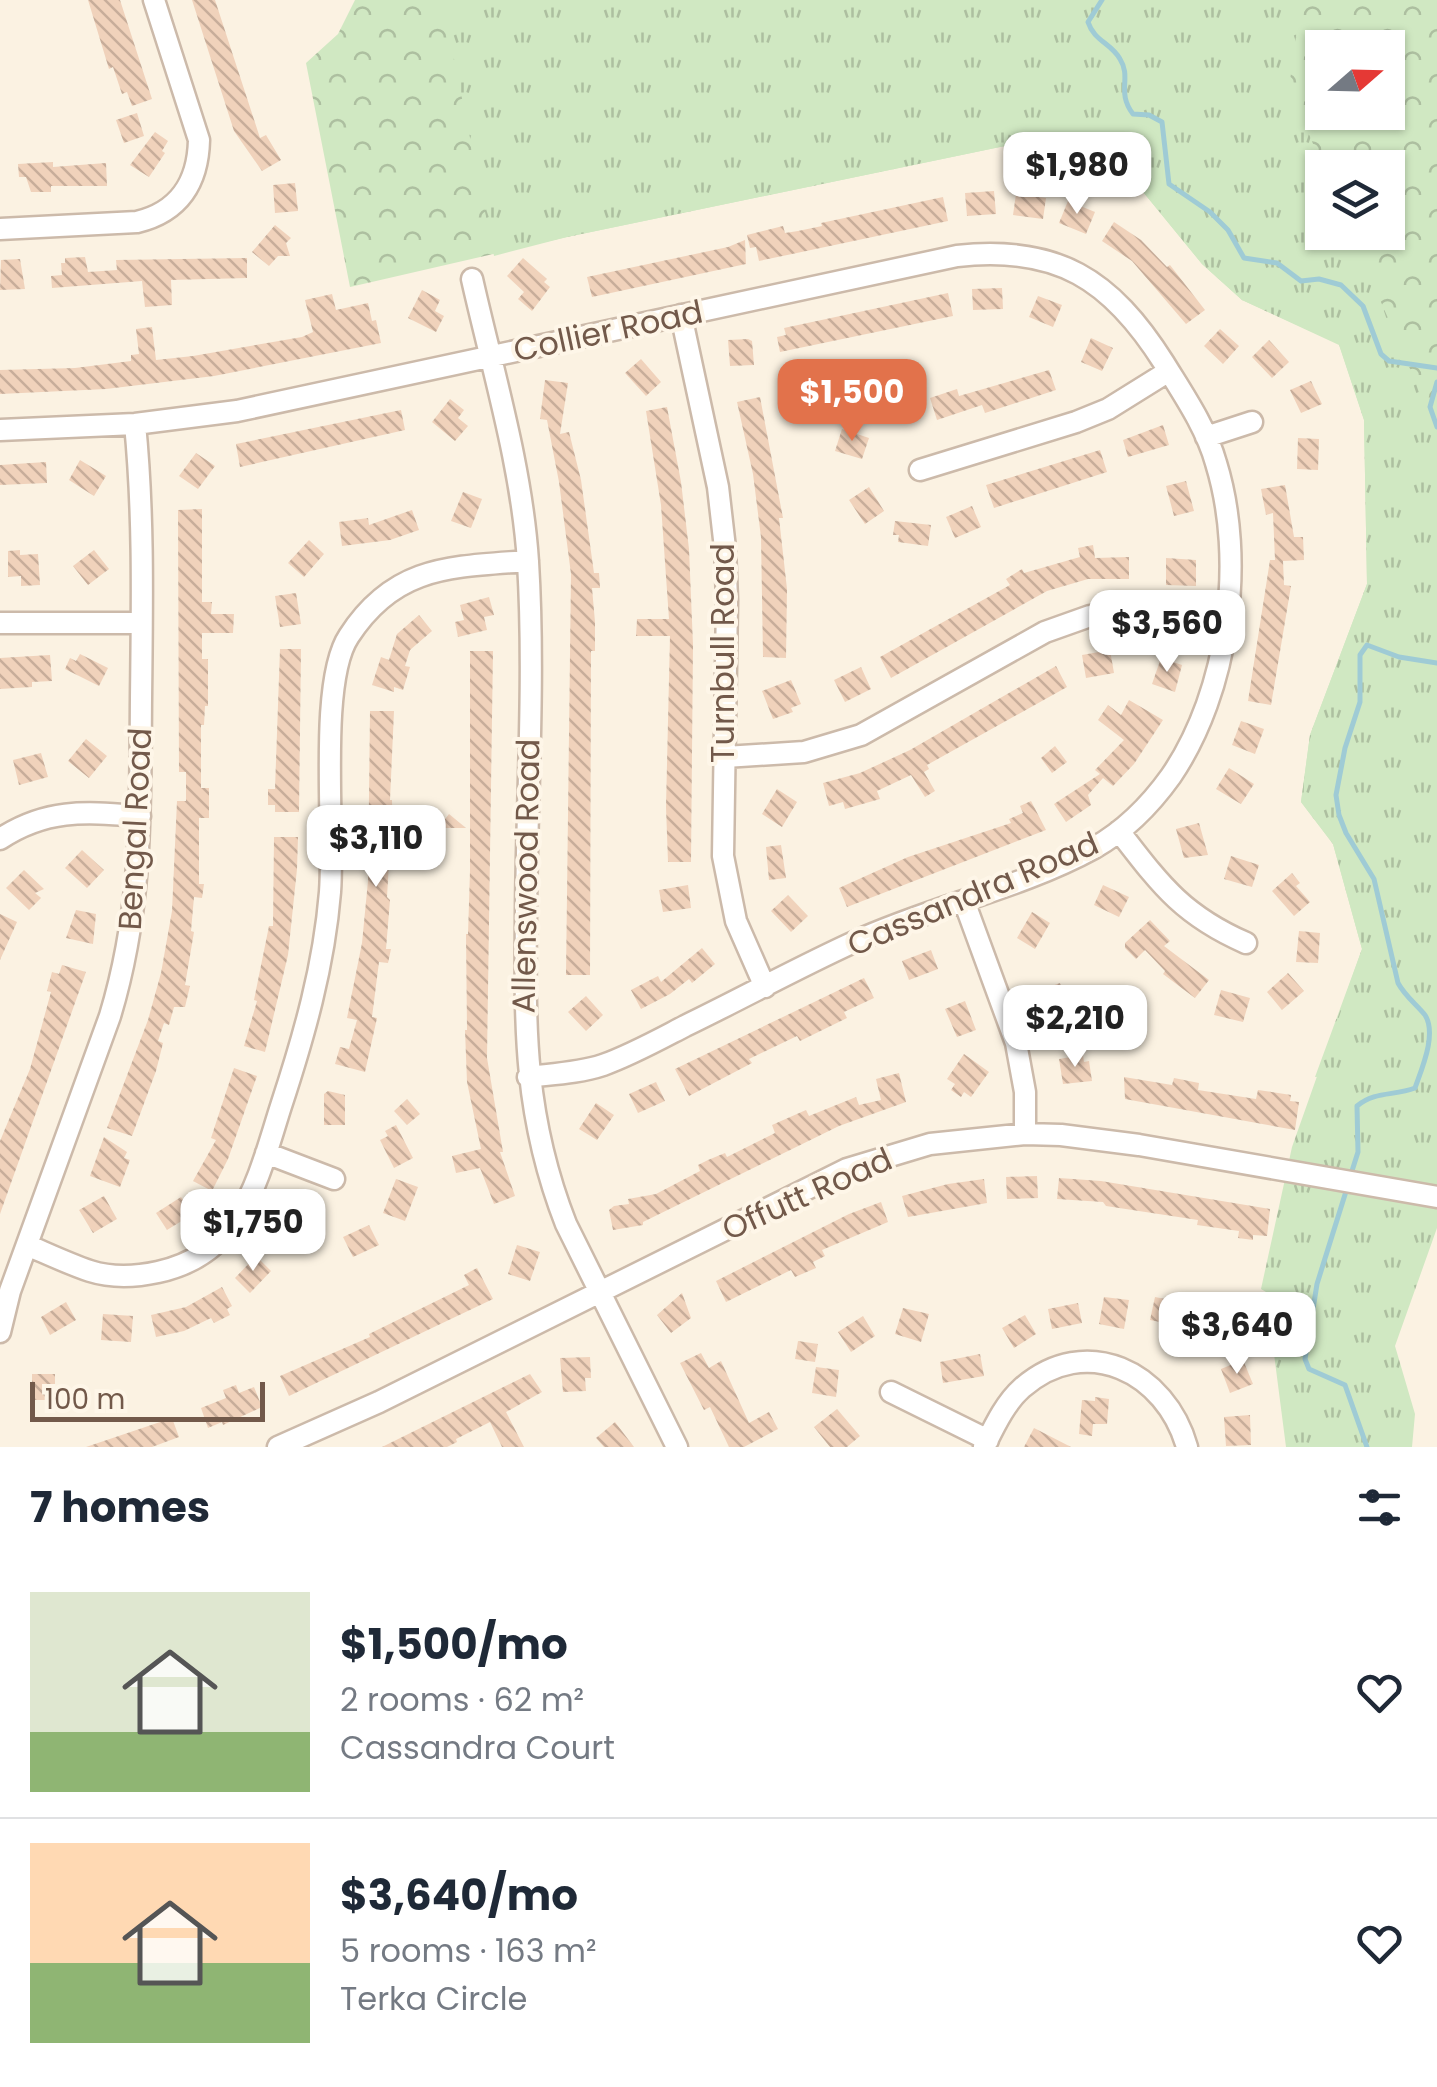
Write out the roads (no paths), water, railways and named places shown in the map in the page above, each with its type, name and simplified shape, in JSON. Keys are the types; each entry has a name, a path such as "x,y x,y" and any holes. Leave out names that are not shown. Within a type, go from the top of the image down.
{"street":[{"path":"0,229 136,222 154,218 185,194 198,160 199,140 154,0"},
{"name":"Collier Road","path":"0,430 135,424 237,410 957,256 1016,253 1060,265 1104,290 1144,332 1169,371"},
{"name":"Allenswood Road","path":"472,279 515,469 528,561 524,1033 534,1116 554,1191 676,1447"},
{"name":"Turnbull Road","path":"682,315 718,487 724,548 723,856 728,894 746,951 765,987"},
{"path":"920,470 1076,422 1120,402 1169,371"},
{"name":"Cassandra Road","path":"528,1077 601,1066 855,942 1064,862 1119,831 1170,778 1194,739 1209,703 1230,577 1228,515 1216,460 1169,371"},
{"path":"1206,438 1252,422"},
{"name":"Bengal Road","path":"0,1332 10,1290 122,976 136,902 142,623 141,505 135,424"},
{"path":"27,1246 90,1271 118,1276 170,1270 215,1246 232,1227 247,1203 266,1153 316,986 330,891 332,699 336,666 346,640 382,596 415,577 452,567 528,561"},
{"path":"725,757 792,754 861,735 1044,632 1090,616 1142,617 1224,631"},
{"path":"0,623 142,623"},
{"path":"0,839 34,820 60,814 140,816"},
{"path":"1119,831 1181,906 1219,931 1246,942"},
{"path":"964,901 1016,1044 1025,1092 1025,1134"},
{"name":"Offutt Road","path":"278,1447 378,1402 861,1164 930,1144 1025,1134 1138,1145 1437,1197"},
{"path":"266,1153 334,1178"},
{"path":"891,1392 986,1443 1021,1388 1050,1372 1086,1363 1106,1364 1144,1380 1174,1412 1187,1447"}],"waterway":[{"path":"1102,0 1088,22 1094,34 1120,59 1125,73 1125,99 1133,114 1149,115 1162,122 1169,184 1210,212 1228,230 1244,258 1277,263 1301,281 1319,279 1341,285 1363,306 1381,354 1389,361 1437,368"},
{"path":"1437,382 1430,407 1437,427"},
{"path":"1351,1174 1358,1152 1357,1106 1371,1098 1415,1088 1429,1032 1425,1015 1398,983 1374,879 1346,833 1336,795 1345,748 1360,702 1360,655 1367,645 1399,657 1437,663"},
{"path":"1348,1185 1317,1284 1305,1359 1309,1369 1345,1385 1367,1447"}]}
